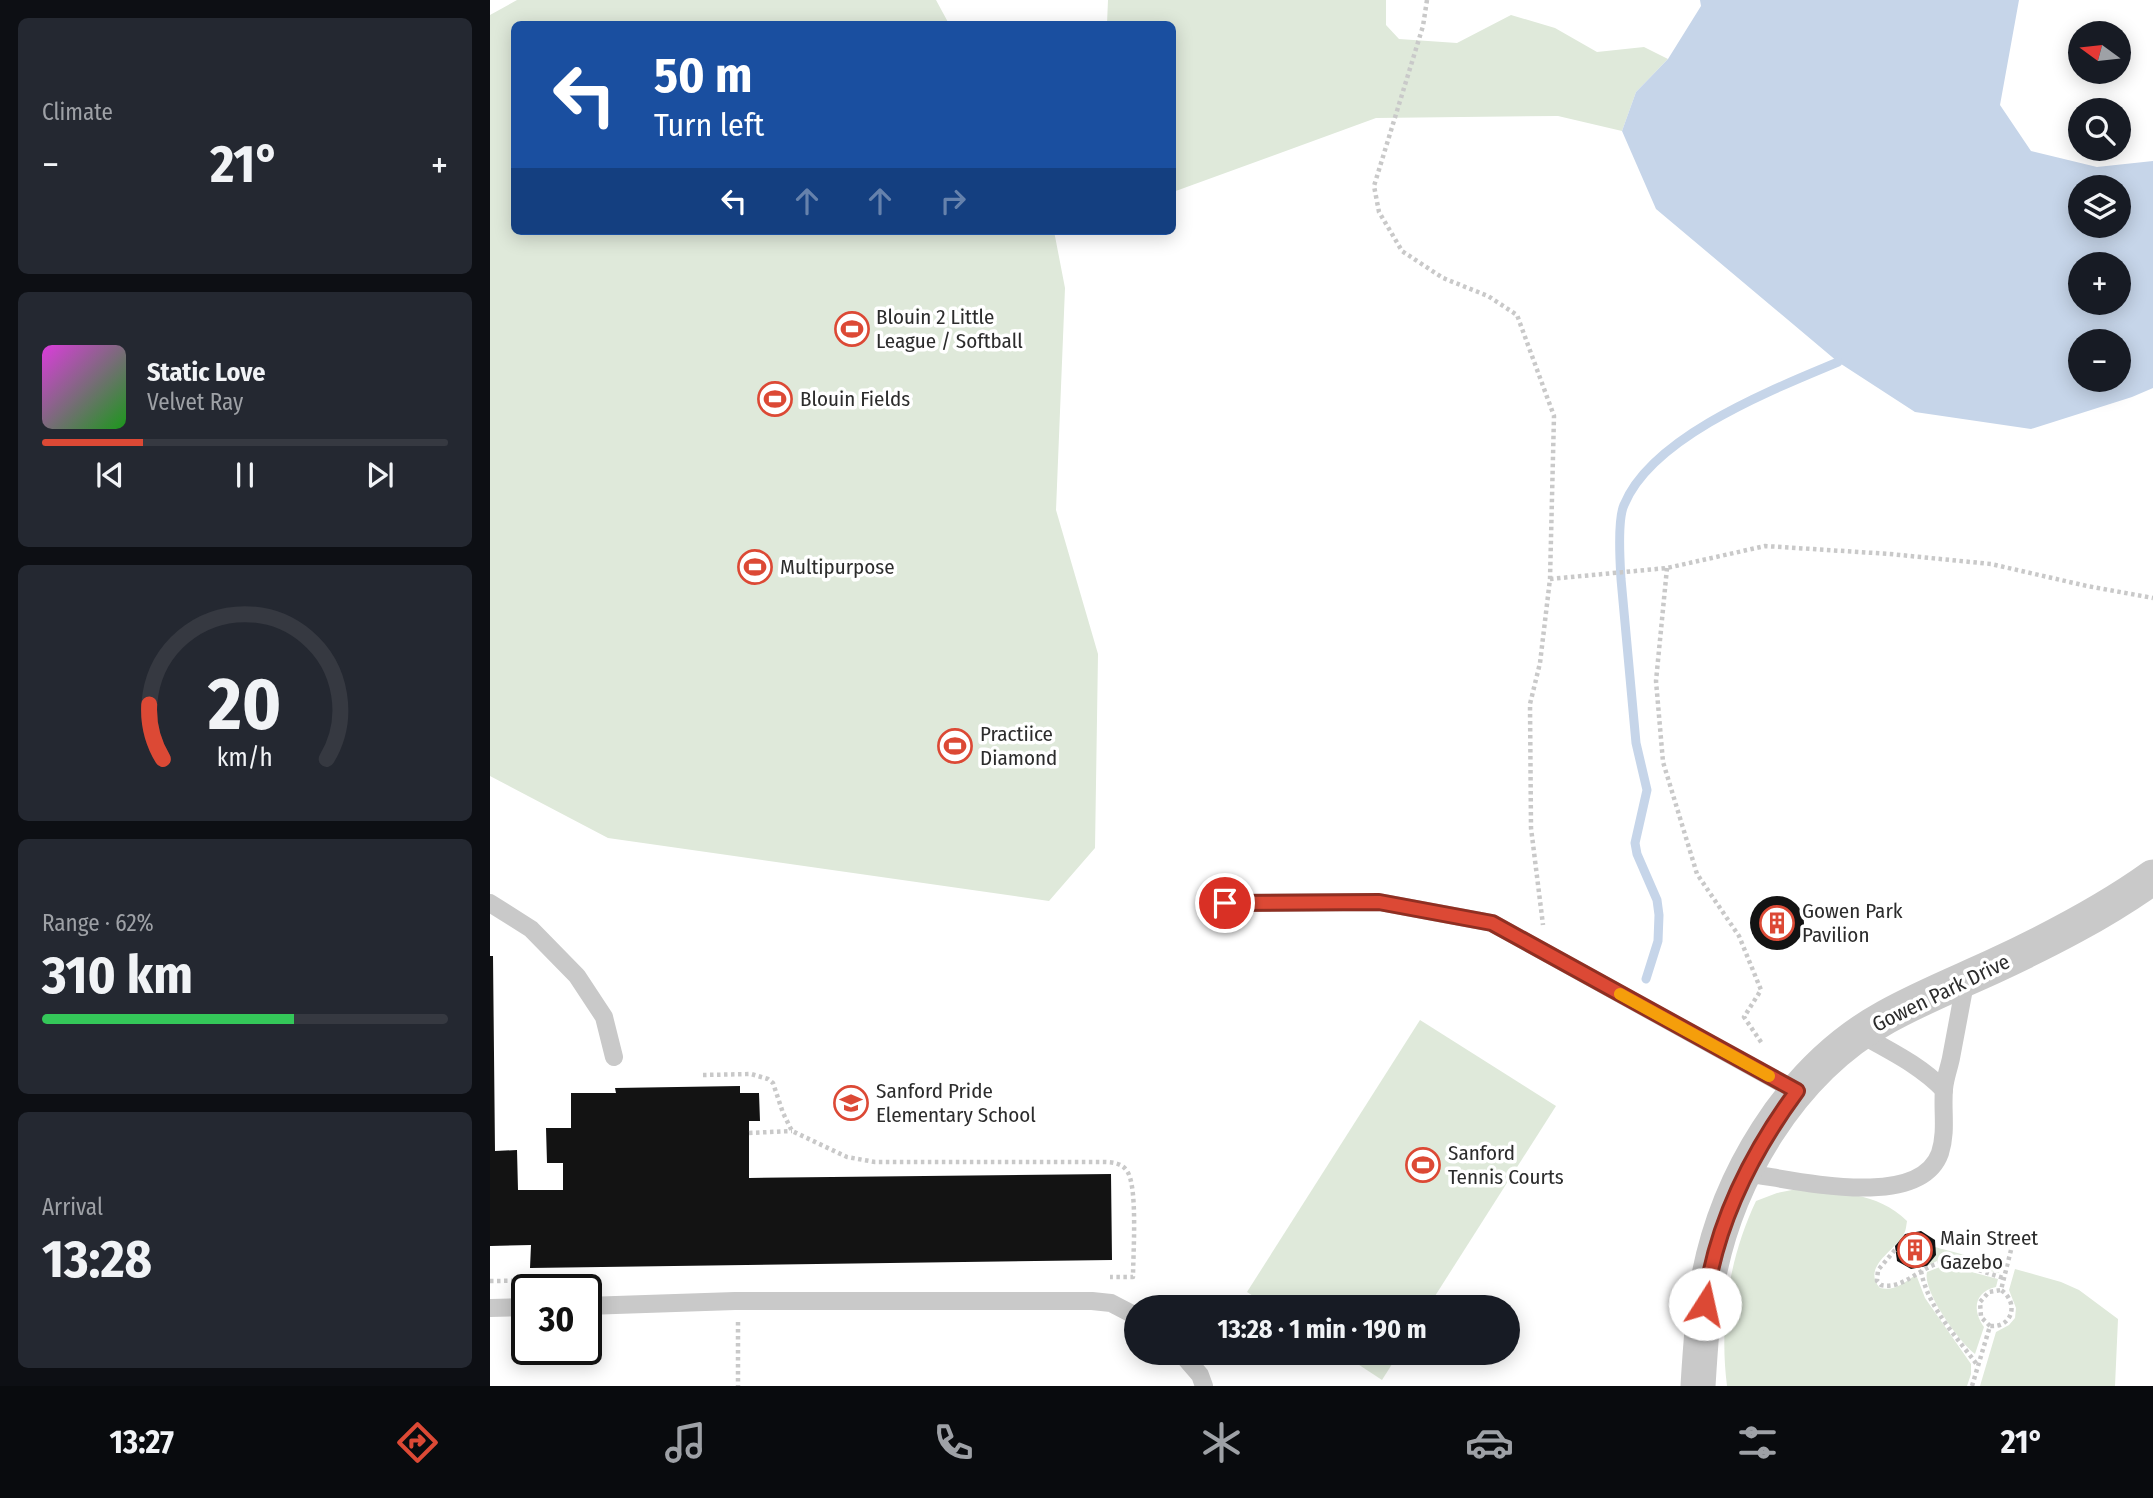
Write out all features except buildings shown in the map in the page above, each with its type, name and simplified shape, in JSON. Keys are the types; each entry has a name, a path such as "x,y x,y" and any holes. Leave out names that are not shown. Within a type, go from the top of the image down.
{"street":[{"name":"Gowen Park Drive","path":"1698,1386 1707,1285 1717,1245 1745,1173 1769,1130 1797,1091 1860,1034 1908,1005 2092,917 2153,877"}],"lane":[{"path":"1225,903 1379,902 1492,923 1797,1091"},
{"path":"490,903 531,929 577,976 604,1017 614,1057"},
{"path":"1745,1173 1871,1189 1898,1186 1926,1172 1939,1154 1945,1120 1944,1090 1966,978"},
{"path":"1860,1034 1908,1061 1944,1090"},
{"path":"602,1306 738,1302 1092,1301 1111,1303 1124,1310"},
{"path":"490,1308 511,1307"},
{"path":"1191,1365 1200,1375 1204,1386"}],"path":[{"path":"1427,0 1423,26 1374,186 1379,212 1402,251 1443,278 1488,296 1517,315 1554,416 1550,579 1540,663 1530,704 1531,828 1546,953"},
{"path":"1550,579 1667,568 1765,546 1991,564 2153,598"},
{"path":"1667,568 1656,681 1663,762 1697,874 1738,936 1761,990 1744,1017 1767,1051 1761,1072"},
{"path":"703,1075 751,1074 768,1079 773,1083 782,1113 792,1132"},
{"path":"749,1133 792,1132 847,1157 875,1162 1118,1164 1128,1172 1133,1188 1133,1277 1106,1277"},
{"path":"1895,1250 1878,1270 1879,1283 1896,1285 1921,1271 1947,1262 2004,1278"},
{"path":"2001,1290 2011,1251"},
{"path":"1921,1271 1926,1290 1936,1310 1978,1367"},
{"path":"490,1281 511,1281"},
{"path":"2001,1290 2008,1295 2012,1303 2012,1314 2001,1325 1990,1326 1981,1317 1980,1302 1989,1292 2001,1290"},
{"path":"738,1302 738,1386"},
{"path":"1972,1386 1990,1326"}],"green space":[{"name":"Blouin Fields","path":"517,0 936,0 947,21 511,21 511,235 1055,235 1065,288 1056,510 1098,654 1095,848 1049,901 608,838 490,776 490,15"},
{"path":"1108,0 1386,0 1386,25 1399,39 1457,43 1511,15 1555,28 1597,52 1644,47 1668,59 1636,92 1622,131 1558,116 1376,118 1176,191 1176,21 1107,21"},
{"name":"Sanford Tennis Courts","path":"1420,1020 1556,1106 1436,1295 1252,1295 1247,1292"},
{"path":"1797,1189 1869,1199 1883,1204 1907,1221 1903,1235 1876,1267 1875,1281 1880,1288 1890,1289 1914,1276 1917,1277 1925,1298 1971,1364 1967,1386 1727,1386 1724,1339 1728,1291 1739,1245 1756,1201"},
{"path":"1935,1247 2002,1265 1999,1273 1944,1260 1927,1266"},
{"path":"1945,1265 1998,1279 1996,1287 1983,1293 1977,1302 1978,1314 1984,1327 1975,1354 1952,1328 1930,1291 1927,1272"},
{"path":"2015,1269 2079,1290 2118,1319 2115,1386 1980,1386 1996,1332 2015,1318 2016,1308 2009,1290"},
{"path":"1359,1365 1391,1365 1382,1380"}],"water":[{"path":"1700,0 2019,0 2000,105 2031,151 2097,167 2153,161 2153,388 2031,429 1915,412 1838,362 1656,209 1622,131 1636,92 1668,59 1701,6"}],"waterway":[{"path":"1646,979 1658,941 1659,915 1657,900 1635,843 1647,790 1636,743 1621,579 1619,541 1624,505 1639,480 1660,457 1687,437 1750,401 1838,362"}],"slow traffic":[{"path":"1620,994 1769,1076"}],"place":[{"name":"Blouin 2 Little League / Softball","path":"852,329"},
{"name":"Blouin Fields","path":"775,399"},
{"name":"Multipurpose","path":"755,567"},
{"name":"Practiice Diamond","path":"955,746"},
{"name":"Gowen Park Pavilion","path":"1777,923"},
{"name":"Sanford Pride Elementary School","path":"851,1103"},
{"name":"Sanford Tennis Courts","path":"1423,1165"},
{"name":"Main Street Gazebo","path":"1915,1250"}],"route":[{"path":"1225,903 1379,902 1492,923 1797,1091 1769,1130 1739,1186 1717,1245 1705,1304"}]}
